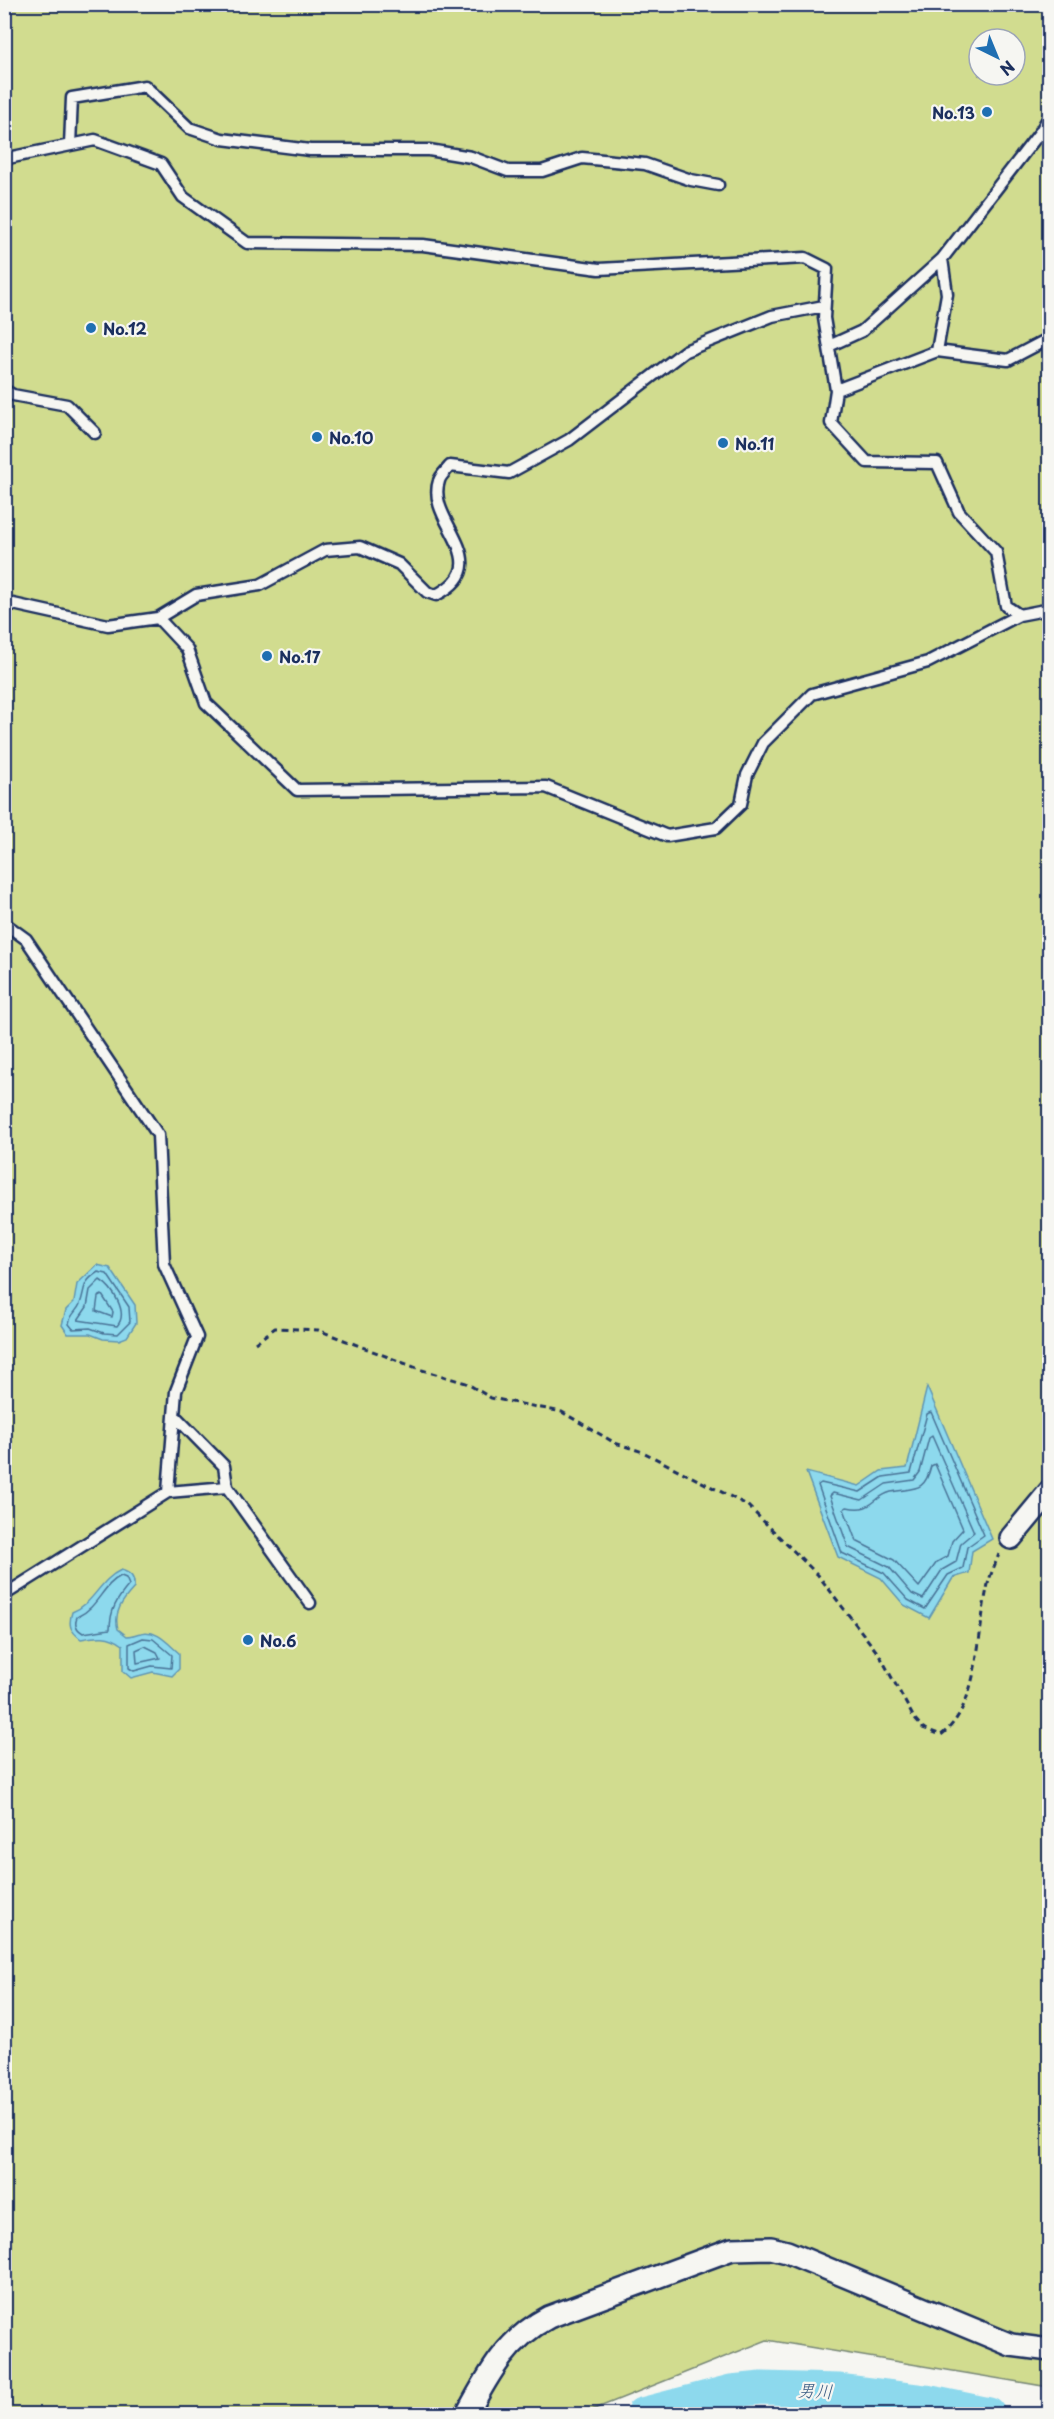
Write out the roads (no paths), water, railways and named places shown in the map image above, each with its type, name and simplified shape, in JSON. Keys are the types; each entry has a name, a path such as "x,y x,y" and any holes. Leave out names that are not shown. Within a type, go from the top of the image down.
{"street":[{"path":"1011,1538 1050,1491"},
{"path":"467,2415 505,2350 525,2330 549,2317 732,2249 771,2248 787,2252 1011,2345 1050,2350"}],"lane":[{"path":"70,145 72,98 145,86 189,128 222,139 310,150 429,150 471,157 508,171 542,171 582,158 645,164 691,180 718,185"},
{"path":"828,346 862,331 942,259 1041,131 1050,115"},
{"path":"4,164 8,158 95,140 161,164 183,197 247,243 423,245 599,269 805,258 827,269 824,306 836,390 831,423 867,462 937,463 959,512 996,552 1006,606 1019,615"},
{"path":"937,351 947,294 942,259"},
{"path":"4,602 108,625 158,618 196,595 260,585 325,550 360,547 399,564 427,592 436,595 452,587 461,570 462,562 462,554 438,500 439,480 450,466 509,473 569,440 685,351 772,316 824,306"},
{"path":"836,390 937,351 1008,360 1050,338"},
{"path":"4,390 13,395 67,405 95,433"},
{"path":"158,618 187,649 206,703 297,790 546,787 667,836 716,828 741,804 747,775 763,743 812,694 928,662 1019,615 1050,609"},
{"path":"4,923 26,939 158,1135 164,1264 197,1337 176,1391 168,1491"},
{"path":"174,1415 225,1466 227,1488 310,1603"},
{"path":"4,1595 168,1491 227,1488"}],"water":[{"path":"97,1265 110,1268 135,1305 136,1323 127,1337 119,1340 103,1339 90,1334 68,1334 62,1325 66,1310 74,1302 77,1284"},
{"path":"927,1387 992,1539 972,1551 969,1573 953,1578 929,1618 904,1605 881,1578 838,1557 806,1472 859,1486 881,1471 907,1468"},
{"path":"121,1570 132,1576 134,1588 118,1612 118,1629 127,1636 152,1633 179,1653 179,1669 172,1676 153,1672 131,1678 123,1671 123,1645 113,1639 103,1637 81,1639 72,1630 70,1621 72,1612 86,1603 107,1580"}],"waterway":[{"name":"男川","path":"642,2414 731,2391 762,2388 840,2390 926,2401 989,2414"}],"place":[{"name":"No.13","path":"987,112"},
{"name":"No.12","path":"91,328"},
{"name":"No.10","path":"317,437"},
{"name":"No.11","path":"723,443"},
{"name":"No.17","path":"267,656"},
{"name":"No.6","path":"248,1640"}]}
